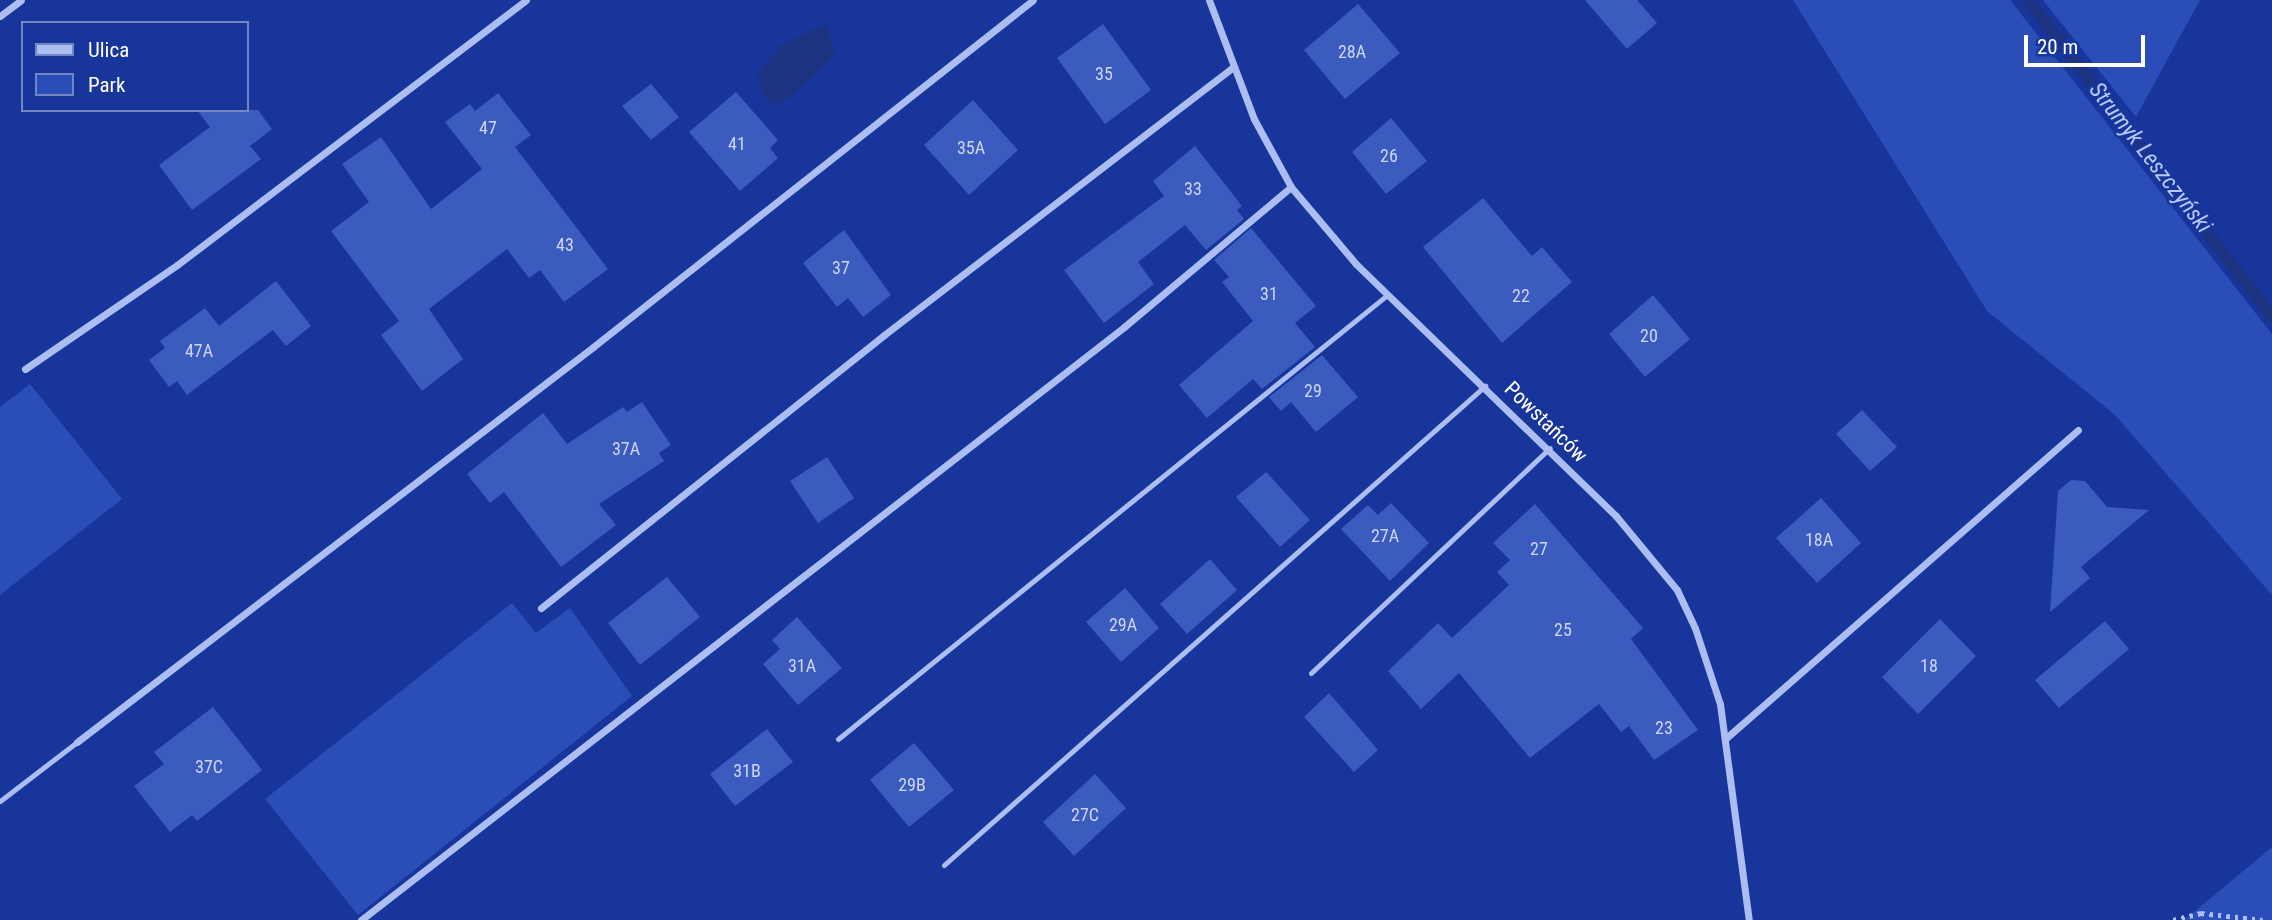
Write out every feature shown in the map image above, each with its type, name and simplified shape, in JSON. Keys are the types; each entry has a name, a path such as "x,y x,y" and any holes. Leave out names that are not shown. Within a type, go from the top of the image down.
{"street":[{"path":"0,16 21,0"},
{"path":"26,369 177,265 526,0"},
{"path":"77,742 593,347 1033,0"},
{"name":"Powstańców","path":"1209,0 1232,68 1292,187 1387,295 1550,448 1650,552 1677,590 1711,671 1725,739 1749,920"},
{"path":"541,608 884,335 1232,68"},
{"path":"361,920 1124,327 1292,187"},
{"path":"1725,739 2078,430"}],"lane":[{"path":"838,739 1387,295"},
{"path":"944,865 1485,386"},
{"path":"1311,673 1550,448"},
{"path":"0,801 77,742"}],"path":[{"path":"2173,920 2201,913 2263,920"}],"green space":[{"path":"1793,0 2010,0 2272,334 2272,595 2115,415 1987,311"},
{"path":"2043,0 2200,0 2136,117"},
{"path":"30,384 122,499 0,595 0,407"},
{"path":"512,603 536,633 570,608 632,696 358,915 265,799"},
{"path":"2272,847 2272,920 2184,920"}],"shaded area":[{"path":"826,24 835,55 787,100 771,106 762,92 758,73 781,45"}],"building":[{"path":"1585,0 1637,0 1657,23 1627,49"},
{"path":"1358,4 1400,53 1345,99 1304,50"},
{"path":"1103,24 1151,90 1105,124 1057,58"},
{"path":"651,84 679,117 651,140 622,106"},
{"path":"736,92 778,140 770,148 778,158 740,191 689,132"},
{"path":"498,93 531,135 515,147 608,269 564,302 540,270 529,278 507,249 429,309 463,359 422,391 381,335 399,321 331,231 369,202 342,164 381,137 431,209 482,169 445,122 470,104 475,111"},
{"path":"973,100 1018,150 969,195 924,145"},
{"path":"258,110 272,129 250,146 261,159 192,210 159,165 210,127 199,112"},
{"path":"1391,118 1427,161 1386,194 1352,152"},
{"path":"1195,146 1242,206 1237,210 1244,219 1206,250 1185,225 1138,262 1154,284 1104,323 1064,270 1164,196 1153,181"},
{"path":"1483,198 1532,256 1542,247 1572,282 1502,343 1423,247"},
{"path":"1251,228 1316,306 1295,323 1315,347 1262,389 1253,379 1207,418 1179,385 1253,321 1222,282 1229,277 1214,260"},
{"path":"844,230 891,295 863,317 848,298 837,307 803,263"},
{"path":"276,281 311,326 286,346 273,330 187,395 177,381 169,387 149,360 165,348 160,341 205,308 219,326"},
{"path":"1653,295 1690,339 1645,377 1609,334"},
{"path":"1322,355 1358,397 1316,432 1291,402 1281,411 1269,397"},
{"path":"642,402 671,445 659,453 664,461 599,504 616,525 561,567 504,492 490,503 467,474 543,413 567,444 623,407 627,412"},
{"path":"1862,410 1897,447 1870,471 1836,434"},
{"path":"827,457 854,498 818,523 790,481"},
{"path":"1266,472 1310,520 1280,547 1236,497"},
{"path":"2071,480 2085,481 2107,507 2149,510 2081,567 2090,578 2050,612 2058,491"},
{"path":"1821,498 1861,543 1817,583 1776,538"},
{"path":"1391,503 1429,543 1390,581 1341,529 1368,505 1378,515"},
{"path":"1535,504 1643,628 1631,639 1698,730 1654,760 1629,726 1621,732 1599,704 1530,758 1459,673 1421,709 1388,671 1438,623 1452,638 1509,585 1497,572 1510,560 1493,543"},
{"path":"1210,559 1237,590 1187,634 1160,604"},
{"path":"667,577 700,617 640,665 608,623"},
{"path":"1125,588 1159,628 1121,662 1086,622"},
{"path":"797,617 842,668 798,705 763,664 780,649 772,640"},
{"path":"1940,619 1976,656 1918,714 1882,677"},
{"path":"2105,621 2129,649 2059,708 2035,680"},
{"path":"1329,693 1378,750 1354,772 1304,717"},
{"path":"213,707 262,770 197,821 192,815 170,832 134,786 164,764 154,752"},
{"path":"767,729 793,762 735,806 710,774"},
{"path":"914,743 954,790 909,827 870,780"},
{"path":"1095,774 1126,808 1074,856 1043,822"}],"waterway":[{"name":"Strumyk Leszczyński","path":"2028,0 2272,317"}]}
